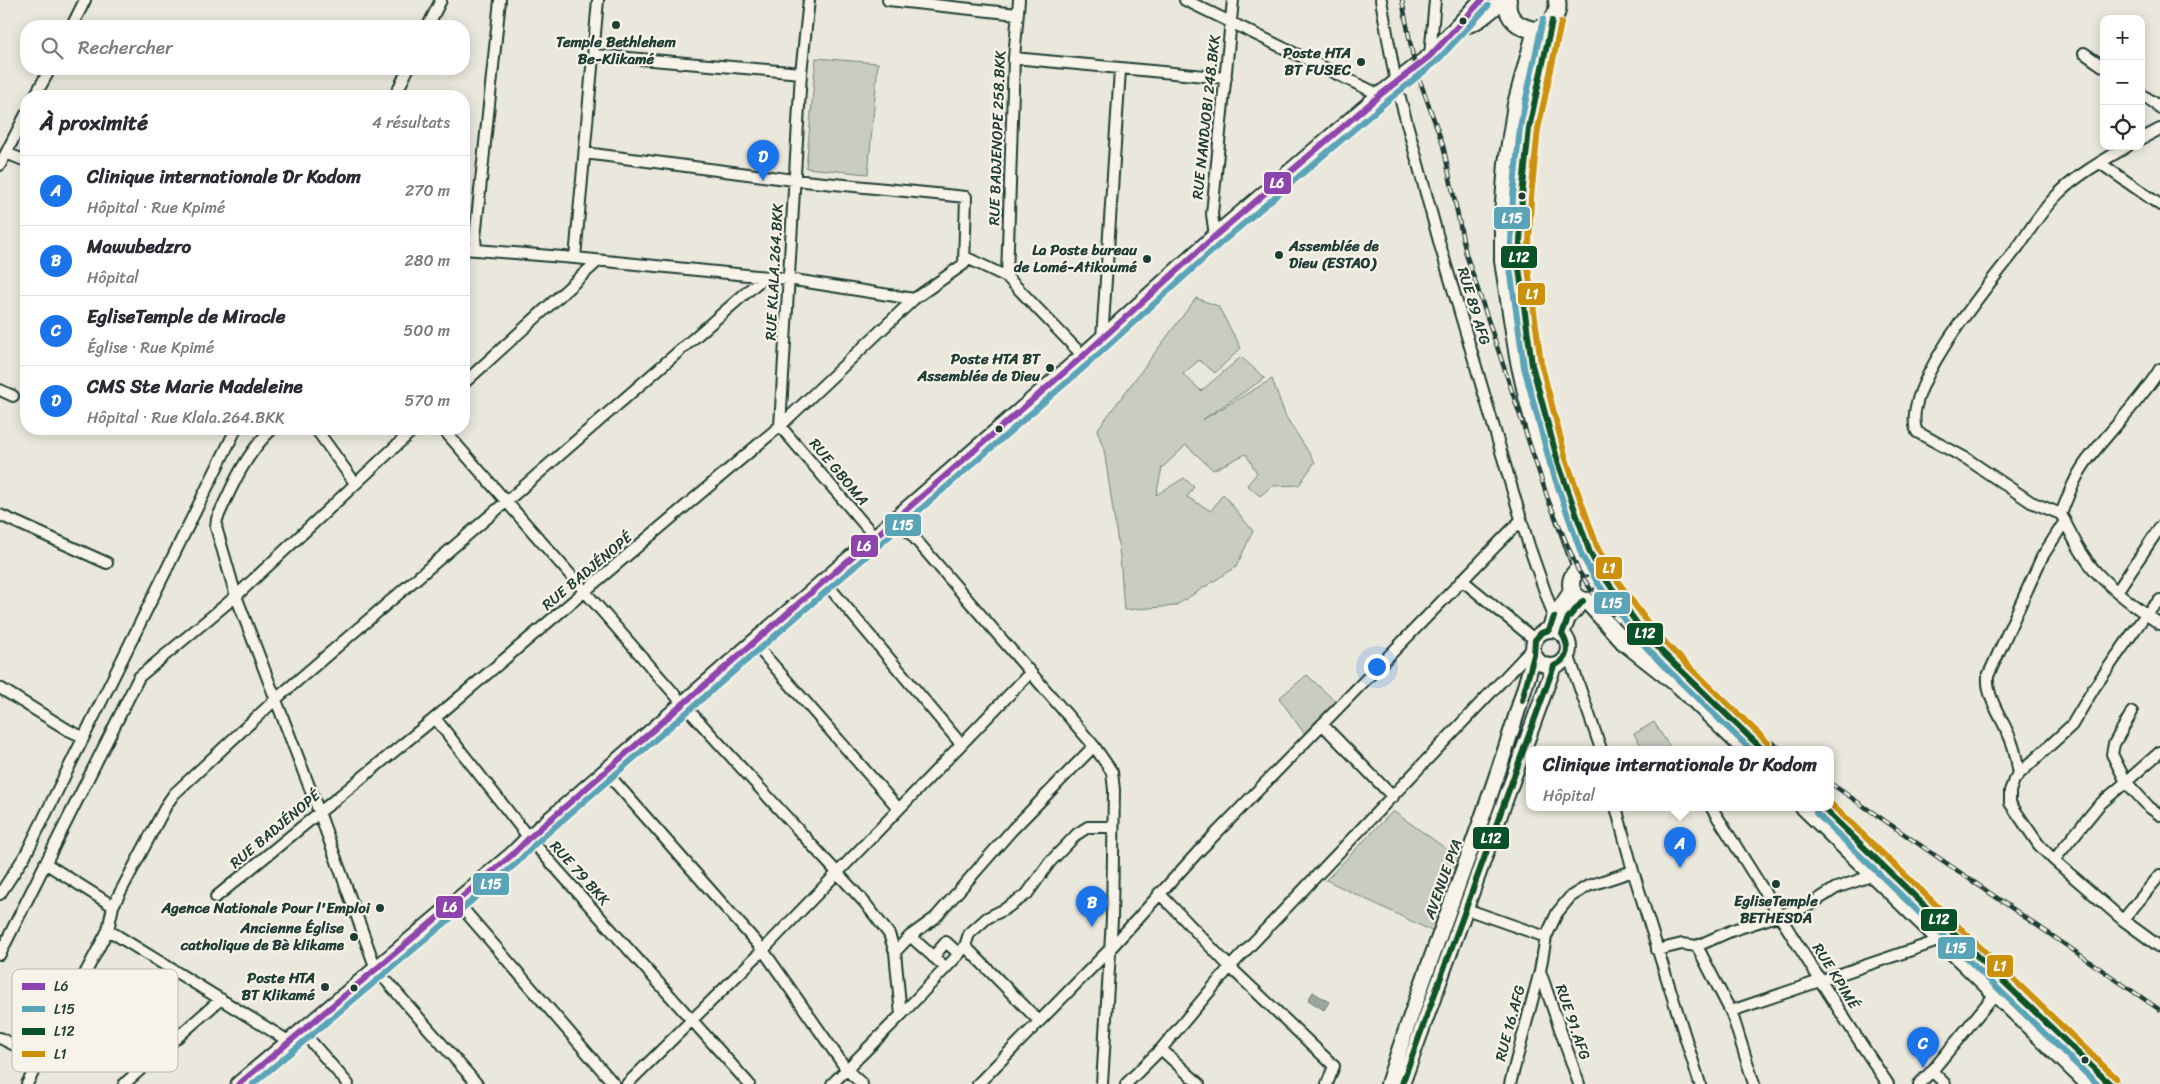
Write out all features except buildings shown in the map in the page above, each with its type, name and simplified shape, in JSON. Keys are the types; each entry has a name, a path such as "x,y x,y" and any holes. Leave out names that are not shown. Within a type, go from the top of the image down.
{"highway":[{"path":"1508,0 1508,13 1520,26 1536,30 1552,21"},
{"path":"1557,0 1556,13 1552,21 1529,128 1522,196 1520,276 1532,365 1558,462 1590,553 1604,577 1641,629 1664,654 1759,746"},
{"path":"1536,30 1516,104 1507,163 1503,215 1503,261 1518,357 1528,401 1547,470 1582,568"},
{"path":"1581,598 1597,599 1604,592 1604,577 1594,568 1582,568 1574,574 1572,579 1581,598 1624,642 1681,687 1743,746"},
{"path":"1808,811 2088,1084"},
{"path":"1826,811 2110,1084"}],"main road":[{"path":"239,1084 458,902 529,838 898,519 1083,356 1215,236 1380,95 1430,56 1482,0"},
{"path":"1458,26 1467,25 1487,13 1503,0"},
{"path":"1560,662 1541,663 1534,648 1541,633 1555,627 1581,598"},
{"path":"1528,746 1560,662 1569,646 1555,627"},
{"name":"AVENUE PYA","path":"1388,1084 1410,1014 1499,771 1534,648"},
{"path":"1402,1084 1526,751"}],"street":[{"path":"75,20 85,0"},
{"path":"431,20 441,0"},
{"path":"476,250 500,0"},
{"path":"575,258 598,0"},
{"name":"RUE KLALA.264.BKK","path":"780,426 801,74 809,0"},
{"path":"888,0 1017,14"},
{"name":"RUE BADJENOPE 258.BKK","path":"1007,277 1014,58 1019,0"},
{"path":"1185,0 1380,95"},
{"name":"RUE NANDJOBI 248.BKK","path":"1215,236 1212,214 1232,0"},
{"name":"RUE 89 AFG","path":"1381,0 1396,83 1450,284 1555,627"},
{"path":"1428,0 1434,18"},
{"path":"1430,56 1435,0"},
{"path":"2084,53 2100,64"},
{"path":"594,56 801,74"},
{"path":"1014,58 1120,70 1226,78"},
{"path":"1102,339 1120,70"},
{"path":"39,90 47,75"},
{"path":"398,90 405,75"},
{"path":"2145,97 2160,109"},
{"path":"0,165 20,126"},
{"path":"2145,137 2160,129"},
{"path":"2121,150 2100,163 2058,194 2033,223 2019,245 1985,287 1930,368 1915,412 1914,425 1917,432 1967,459 2031,502 2063,518 2097,572 2160,624"},
{"path":"6,153 20,159"},
{"path":"585,153 794,180 966,197 965,257 1007,277 1083,356"},
{"path":"2100,163 2160,205"},
{"path":"470,250 575,258 788,280 914,299"},
{"name":"RUE BADJÉNOPÉ","path":"216,898 435,718 780,426 914,299 964,264 965,257"},
{"path":"470,378 598,261"},
{"path":"88,969 108,930 114,906 174,794 276,699 763,278"},
{"path":"2019,774 2012,742 1987,686 1988,676 2042,557 2063,518 2071,488 2085,463 2148,388 2160,369"},
{"path":"0,390 13,396"},
{"name":"RUE GBOMA","path":"780,426 875,537"},
{"path":"0,894 26,854 233,435"},
{"path":"266,435 250,454 217,520 216,527 236,596 319,812 376,969 477,1084"},
{"path":"320,435 355,483"},
{"path":"0,954 139,677 236,596 407,435"},
{"path":"448,435 684,704 865,903 888,934 895,952 901,1015"},
{"path":"0,515 106,563"},
{"path":"898,519 1094,746 1112,772 1112,919 1102,1084"},
{"path":"978,1084 1038,1020 1110,948 1159,893 1521,520"},
{"path":"2118,590 2160,527"},
{"path":"1126,1084 1161,1049 1230,967 1534,648 1462,580"},
{"path":"825,582 961,744"},
{"path":"2160,600 2146,614 2094,688 2072,726 2061,733 2019,774 2012,786 2010,803 2034,838 2054,860 2122,920 2160,948"},
{"path":"754,644 899,809"},
{"path":"1560,662 1574,671 1600,746"},
{"path":"627,1084 763,950 1030,673"},
{"path":"0,688 68,730 83,737"},
{"path":"2132,712 2114,744 2112,754 2126,782 2160,816"},
{"name":"RUE 79 BKK","path":"435,718 529,838 749,1084"},
{"path":"1322,724 1393,797"},
{"path":"895,952 910,936 935,918 1012,830 1094,746"},
{"path":"2054,860 2099,805 2160,752"},
{"path":"606,772 763,950 847,1070 862,1084"},
{"path":"1617,811 1657,950 1700,1084"},
{"name":"RUE KPIMÉ","path":"1714,811 1780,913 1821,982 1888,1084"},
{"path":"832,1084 946,968 962,950 969,934 987,918 1005,909 1027,894 1050,862 1077,834 1088,827 1113,827"},
{"path":"44,863 114,906"},
{"name":"RUE 16.AFG","path":"1510,1084 1540,970 1546,937 1557,914 1570,897 1588,886 1633,871"},
{"path":"1657,950 1682,944 1697,946 1733,930 1780,913 1808,906 1836,888 1874,875"},
{"path":"2122,920 2160,876"},
{"path":"1159,893 1230,967 1334,1066 1327,1084"},
{"path":"458,902 614,1084"},
{"path":"1466,909 1546,937"},
{"path":"108,930 172,969"},
{"path":"910,936 946,968"},
{"path":"1732,1014 1734,1010 1941,940"},
{"path":"933,957 946,942 962,950 1038,1020"},
{"path":"1697,946 1732,1014 1754,1084"},
{"name":"RUE 91.AFG","path":"1540,970 1579,1084"},
{"path":"178,973 290,1042"},
{"path":"1919,1084 1932,1071 1996,993"},
{"path":"178,1037 221,999"},
{"path":"302,1031 348,1084"},
{"path":"0,1038 12,1044"},
{"path":"1161,1049 1199,1084"},
{"path":"1932,1071 1945,1084"},
{"path":"27,1084 33,1072"},
{"path":"124,1084 138,1072"}],"shaded area":[{"path":"816,58 878,63 868,174 806,168"},
{"path":"1196,298 1218,306 1241,348 1215,373 1199,360 1183,374 1201,391 1241,357 1265,378 1202,420 1272,379 1286,417 1315,462 1299,485 1272,486 1260,496 1247,485 1257,473 1246,454 1213,470 1186,445 1162,468 1156,495 1184,478 1194,487 1187,497 1211,511 1223,494 1253,531 1236,567 1175,606 1124,610 1120,557 1104,450 1097,430"},
{"path":"1307,675 1336,702 1304,733 1279,698"},
{"path":"1654,722 1669,746 1641,746 1634,734"},
{"path":"1393,811 1462,860 1434,932 1326,880"},
{"path":"1313,992 1329,1002 1324,1010 1308,1000"}],"railway":[{"path":"1402,0 1415,67 1443,145 1466,254 1549,502 1578,570 1597,599 1658,662 1777,746"},
{"path":"1834,786 2160,1010"}],"transit line":[{"name":"L6","path":"239,1084 512,855 529,838 1083,356 1215,236 1380,95 1430,56 1482,0"},
{"name":"L15","path":"253,1084 518,862 535,844 1089,363 1221,243 1386,102 1436,62 1488,6"},
{"name":"L15","path":"1543,19 1520,127 1513,196 1510,268 1524,367 1550,464 1582,556 1597,582 1635,635 1658,660 1747,746"},
{"name":"L12","path":"1552,21 1529,128 1522,196 1519,268 1532,365 1558,462 1590,553 1604,577 1641,629 1664,654 1759,746"},
{"name":"L1","path":"1561,23 1538,129 1531,197 1528,268 1541,363 1566,459 1598,549 1611,572 1648,623 1670,648 1768,743"},
{"name":"L12","path":"1402,1084 1554,666 1563,660 1567,652 1565,639 1562,634 1568,618 1583,601"},
{"name":"L12","path":"1522,700 1534,655 1535,640 1541,633 1549,630 1554,617"},
{"name":"L1","path":"1834,807 2116,1078"},
{"name":"L12","path":"1826,811 2110,1084"},
{"name":"L15","path":"1816,813 2097,1084"}],"place":[{"name":"Temple Bethlehem Be-Klikamé","path":"616,25"},
{"name":"Poste HTA BT FUSEC","path":"1361,62"},
{"name":"CMS Ste Marie Madeleine","path":"763,181"},
{"name":"Assemblée de Dieu (ESTAO)","path":"1279,255"},
{"name":"La Poste bureau de Lomé-Atikoumé","path":"1147,259"},
{"name":"Poste HTA BT Assemblée de Dieu","path":"1050,368"},
{"name":"Clinique internationale Dr Kodom","path":"1680,868"},
{"name":"EgliseTemple BETHESDA","path":"1776,884"},
{"name":"Agence Nationale Pour l'Emploi","path":"380,908"},
{"name":"Mawubedzro","path":"1092,927"},
{"name":"Ancienne Église catholique de Bè klikame","path":"354,937"},
{"name":"Poste HTA BT Klikamé","path":"325,987"},
{"name":"EgliseTemple de Miracle","path":"1923,1068"}]}
